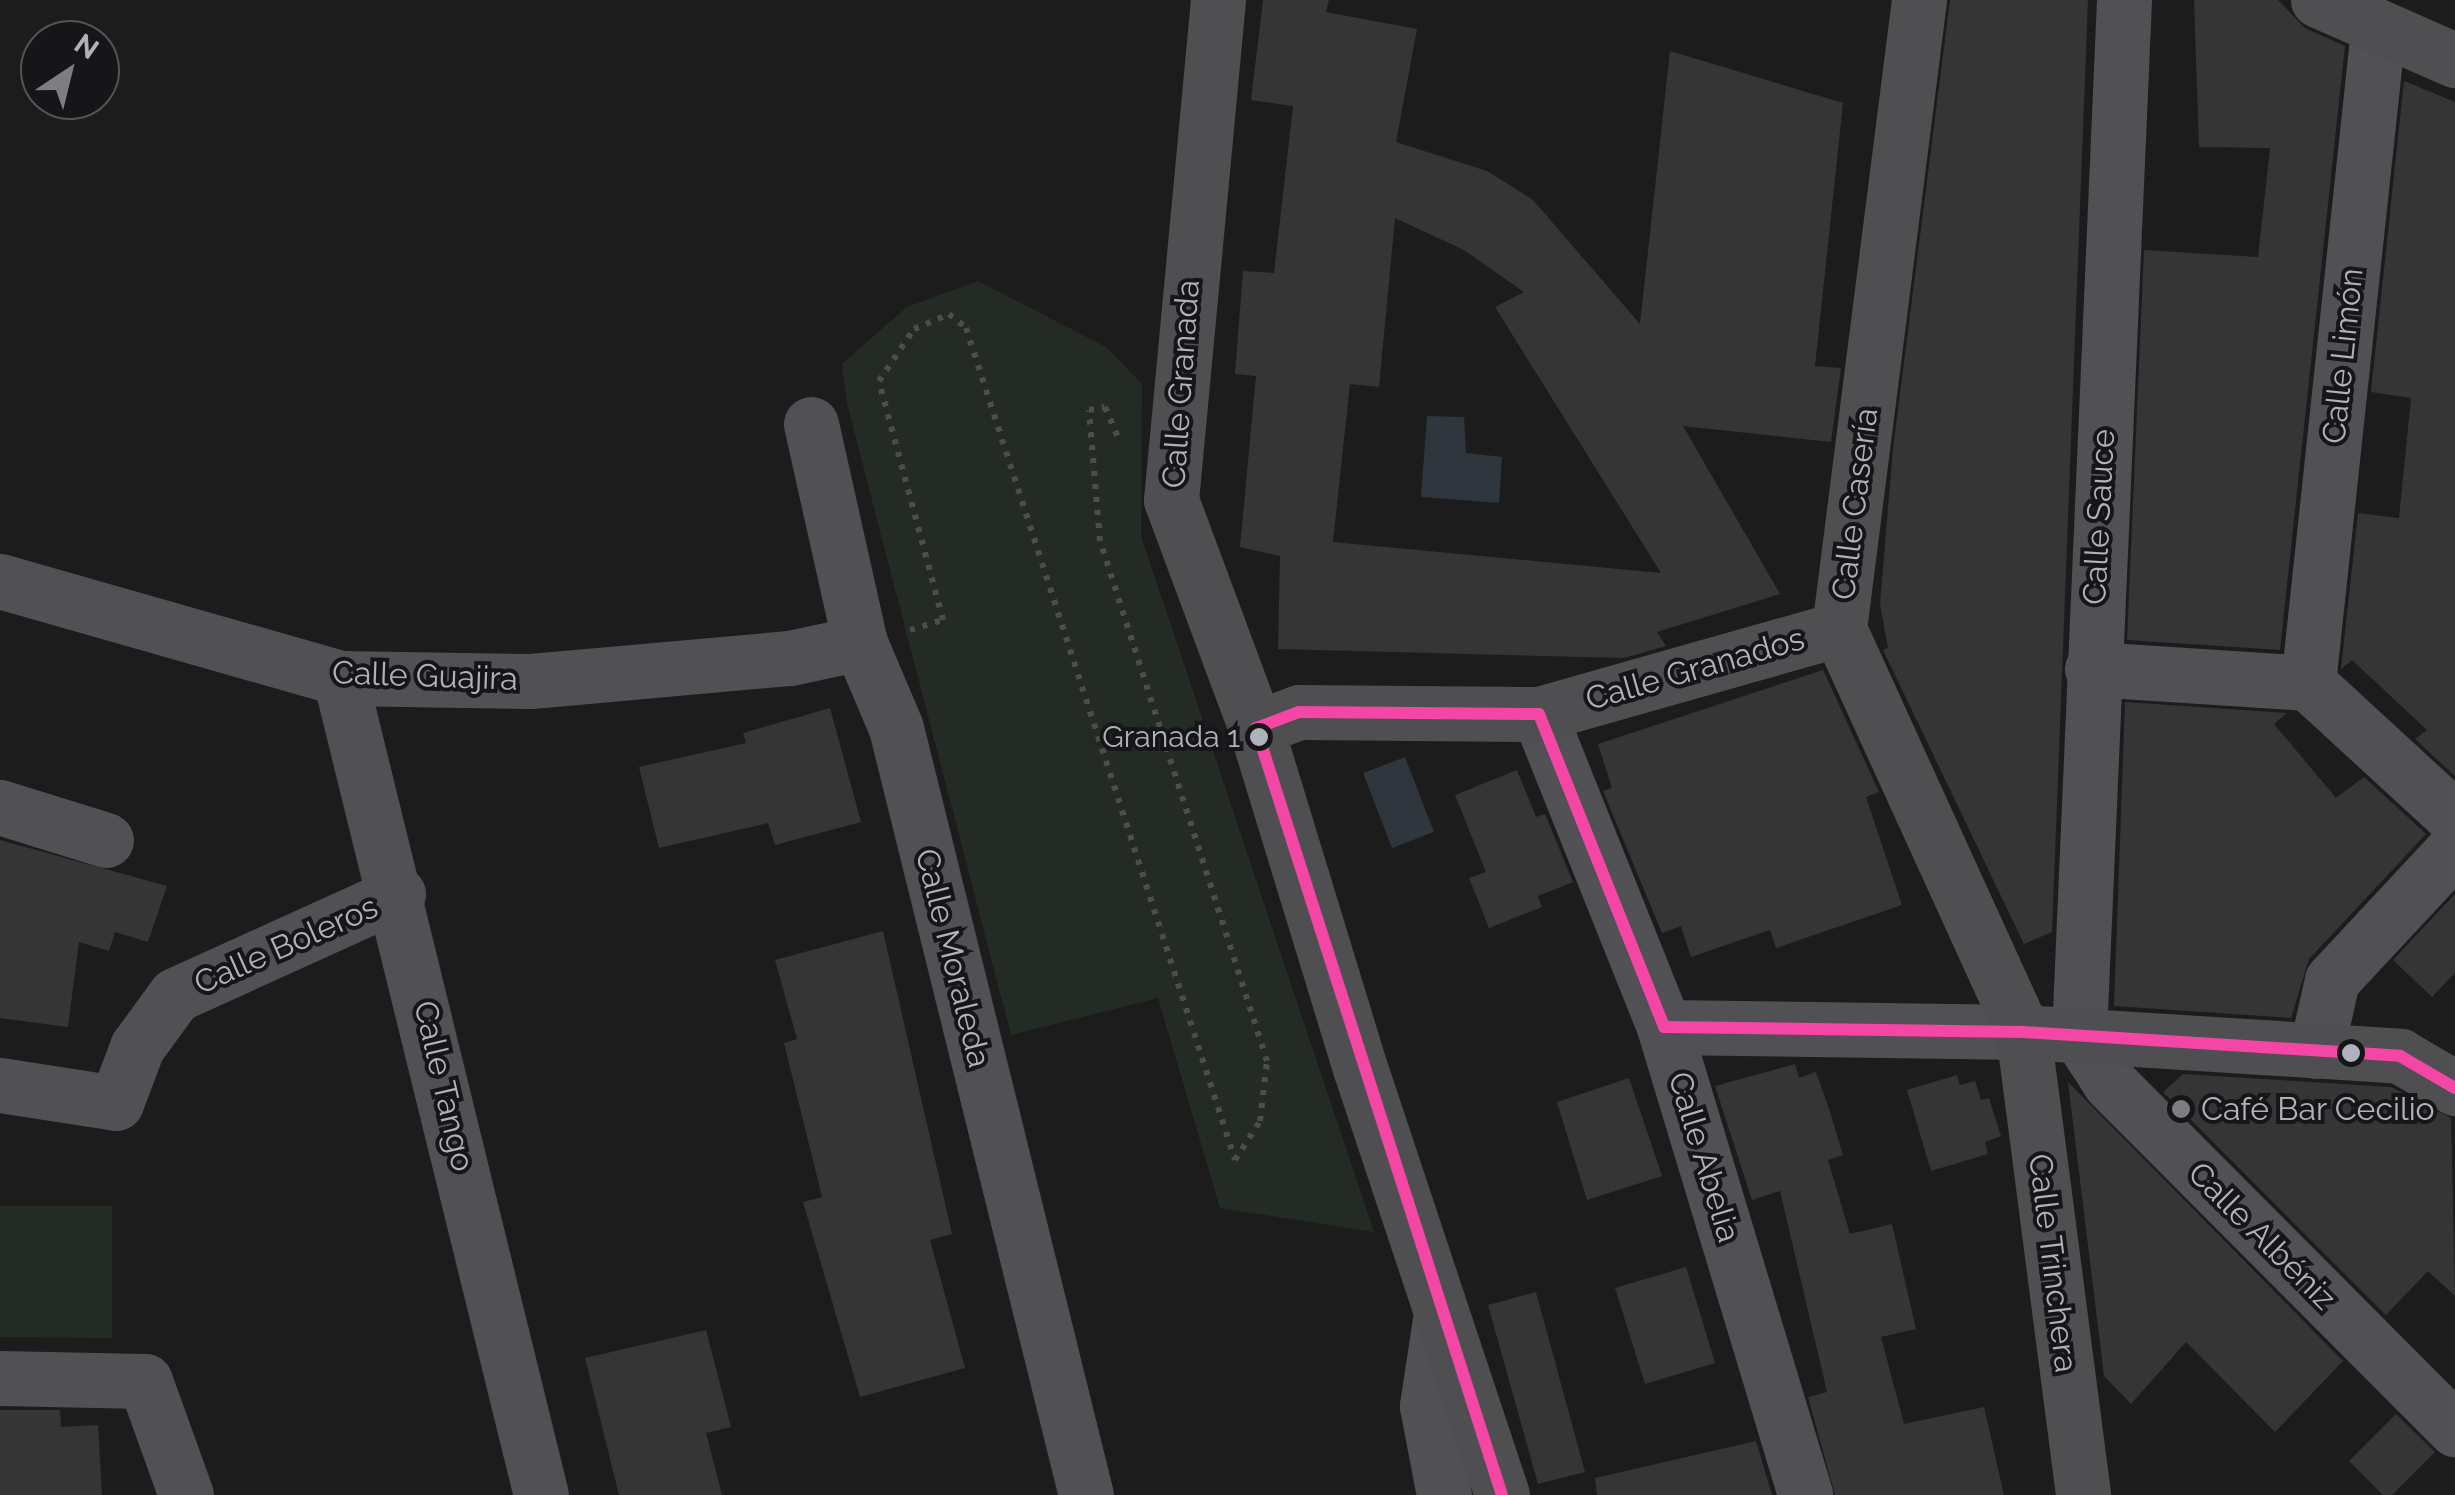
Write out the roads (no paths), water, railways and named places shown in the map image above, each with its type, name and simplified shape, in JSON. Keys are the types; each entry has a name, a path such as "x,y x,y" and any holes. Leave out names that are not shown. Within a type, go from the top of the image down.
{"street":[{"name":"Calle Granada","path":"1218,0 1175,404 1171,500 1256,728 1502,1495"},
{"name":"Calle Casería","path":"1919,0 1839,628 2023,1032"},
{"name":"Calle Sauce","path":"2079,1035 2124,0"},
{"path":"2318,0 2378,30 2455,60"},
{"name":"Calle Limón","path":"2308,683 2378,30"},
{"name":"Calle Moraleda","path":"811,424 883,637 896,728 1086,1495"},
{"name":"Calle Guajira","path":"0,581 340,678 531,681 790,658 883,637"},
{"name":"Calle Granados","path":"1256,728 1299,712 1540,714 1839,628"},
{"path":"2092,669 2308,683 2455,818"},
{"name":"Calle Tango","path":"340,678 398,894 541,1495"},
{"name":"Calle Abelia","path":"1540,714 1664,1027 1805,1495"},
{"path":"0,807 106,840"},
{"path":"2316,1051 2332,980 2455,848"},
{"name":"Calle Boleros","path":"0,1085 116,1103 137,1047 174,995 398,894"},
{"path":"1664,1027 2023,1032 2400,1056 2455,1088"},
{"name":"Calle Trinchera","path":"2023,1032 2082,1495"},
{"name":"Calle Albéniz","path":"2079,1035 2110,1083 2455,1429"},
{"path":"1441,1313 1427,1406 1444,1495"},
{"path":"0,1378 145,1381 186,1495"}],"place":[{"name":"Granada 1","path":"1259,737"},
{"name":"Café Bar Cecilio","path":"2181,1109"}]}
